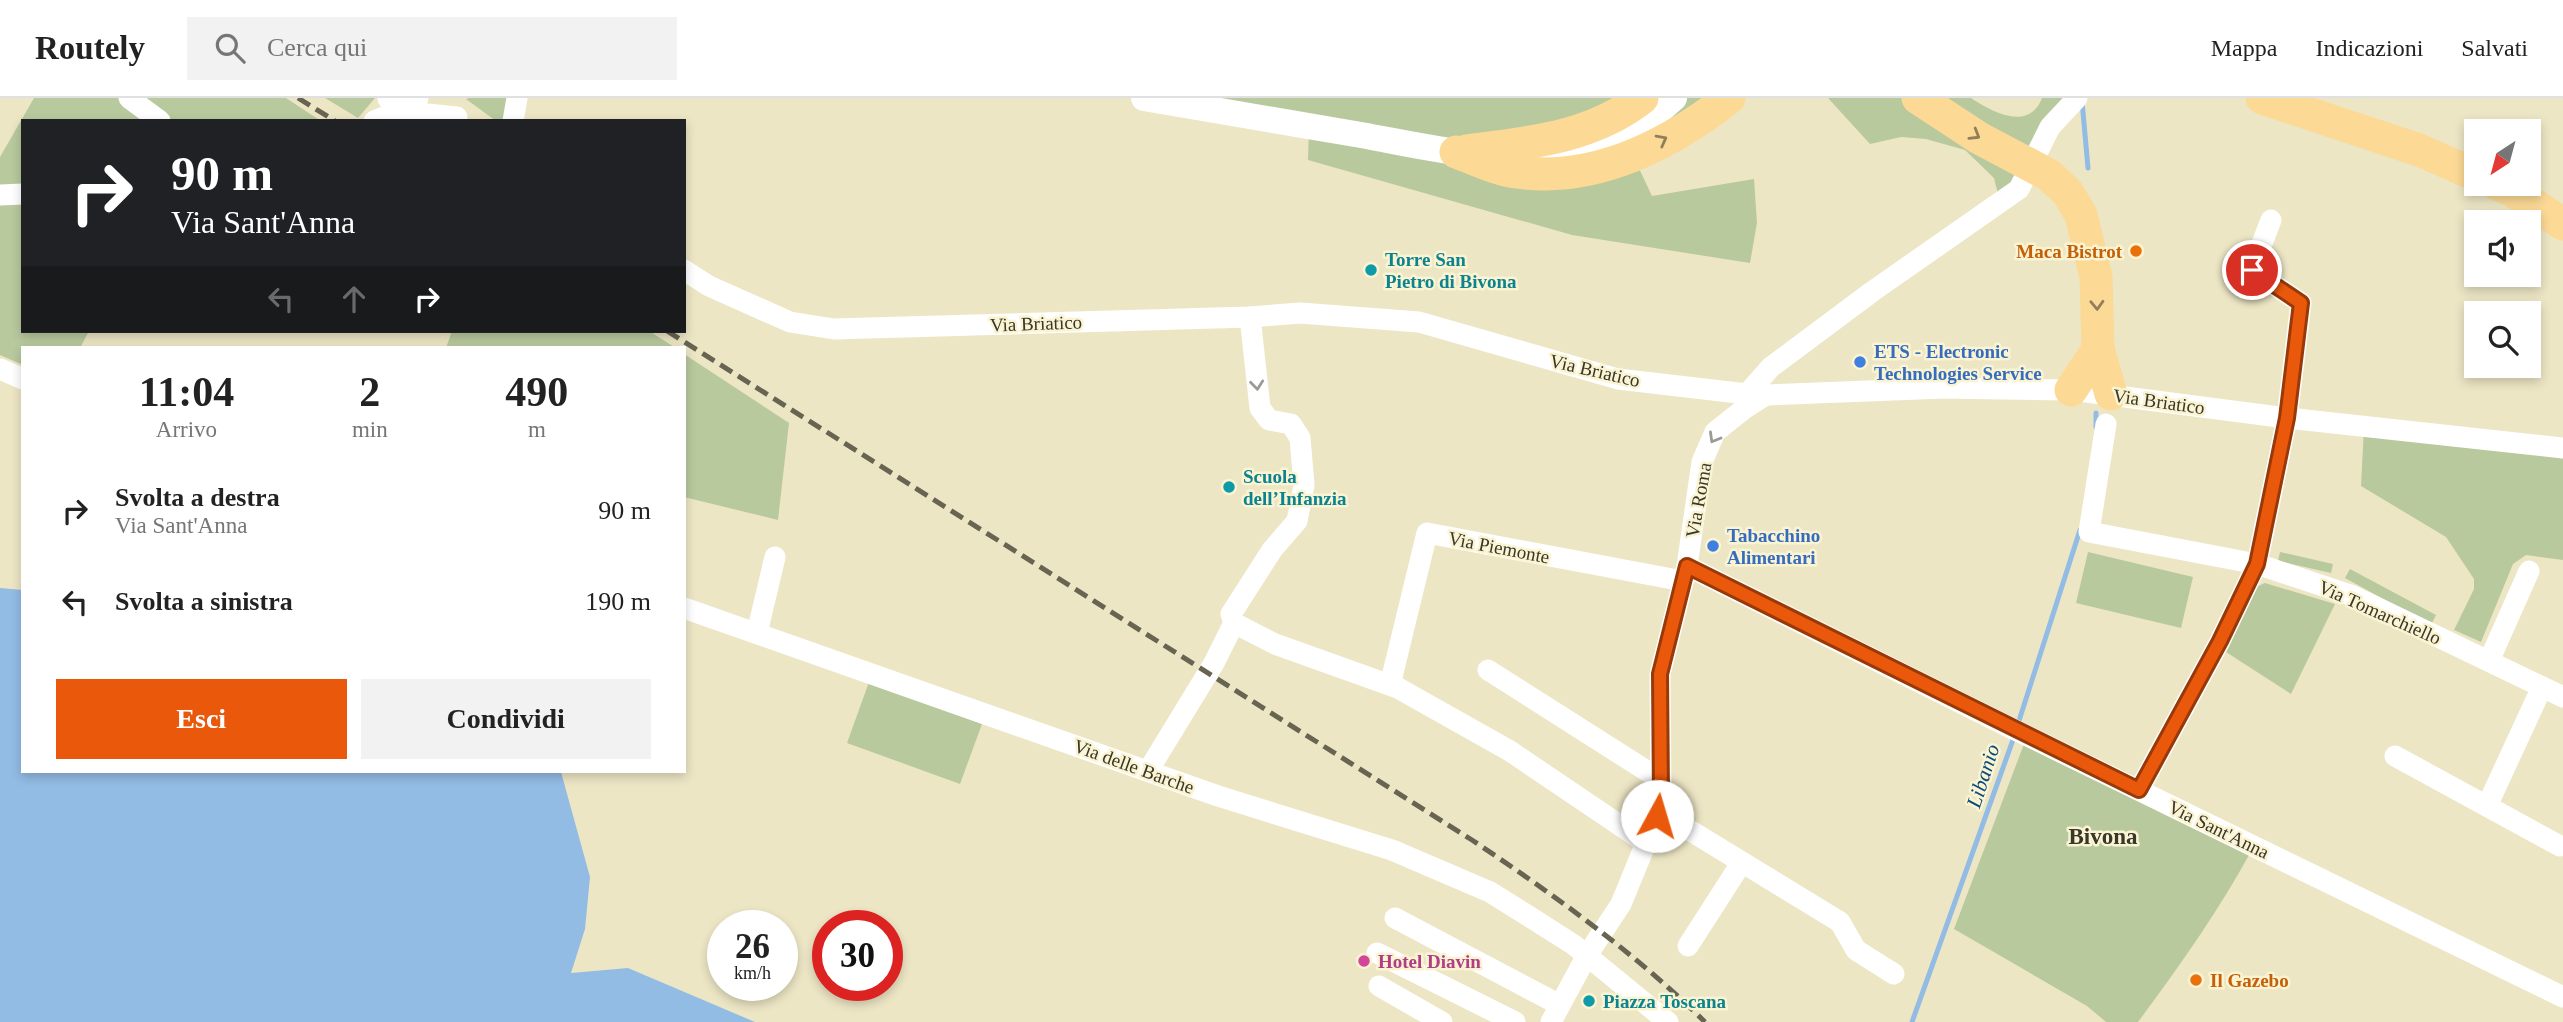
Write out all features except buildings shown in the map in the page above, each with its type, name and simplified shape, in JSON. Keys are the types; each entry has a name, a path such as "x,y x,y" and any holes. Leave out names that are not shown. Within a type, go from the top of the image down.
{"main road":[{"path":"1457,152 1539,142 1569,134 1607,120 1642,98"},
{"path":"1457,152 1516,172 1563,173 1600,168 1645,149 1703,118 1729,98"},
{"path":"1918,98 1979,138 2049,175 2068,193 2081,215 2096,277 2098,349 2109,409"},
{"path":"2262,98 2419,150 2464,170"},
{"path":"2520,196 2563,223"},
{"path":"2071,390 2098,349"}],"street":[{"path":"129,98 157,119"},
{"path":"383,108 414,105 428,98 460,119"},
{"path":"513,119 517,98"},
{"path":"1144,98 1457,152 1520,158 1584,151 1614,141 1645,124 1674,98"},
{"name":"Via Roma","path":"1555,1014 1580,951 1621,904 1657,816 1661,780 1660,674 1685,574 1702,462 1715,432 1744,409 1771,367 1873,290 2019,189 2050,128 2074,101"},
{"path":"414,105 460,119"},
{"path":"0,195 21,194"},
{"path":"2139,790 2220,641 2257,564 2287,418 2301,303 2252,270 2271,220"},
{"name":"Via Briatico","path":"686,271 709,286 790,322 834,329 1250,317 1300,313 1419,322 1618,379 1756,394 1944,388 2071,390 2109,409 2287,418 2563,449"},
{"path":"1147,771 1214,663 1234,624 1231,614 1272,550 1297,521 1304,485 1300,438 1291,424 1269,420 1260,408 1250,317"},
{"path":"0,369 21,378"},
{"name":"Via Tomarchiello","path":"2109,409 2088,532 2257,564 2353,596 2563,697"},
{"name":"Via Piemonte","path":"1390,685 1427,533 1685,574"},
{"path":"757,633 775,557"},
{"path":"2489,661 2529,571"},
{"name":"Via Sant'Anna","path":"1685,574 2006,725 2563,997"},
{"name":"Via delle Barche","path":"686,609 1219,796 1392,850 1490,892 1580,951 1668,1022"},
{"path":"1234,624 1275,644 1390,685 1510,751 1646,843"},
{"path":"1488,670 1661,780"},
{"path":"2487,806 2542,687"},
{"path":"2395,756 2560,846"},
{"path":"1657,816 1691,831 1840,922 1856,950 1894,974"},
{"path":"1688,946 1742,862"},
{"path":"1395,918 1555,1014"},
{"path":"1377,953 1515,1022"},
{"path":"1379,986 1442,1022"}],"green space":[{"path":"34,98 286,98 318,119 22,119"},
{"path":"325,98 375,98 358,118"},
{"path":"508,98 507,119 493,119 466,99"},
{"path":"1144,98 1746,98 1706,127 1636,162 1652,196 1754,179 1757,223 1750,263 1572,235 1308,160 1309,127"},
{"path":"1828,98 1971,98 1999,113 2019,117 2036,108 2042,98 2072,98 2000,202 1994,178 1965,150 1926,139 1901,137 1870,144"},
{"path":"21,121 21,333 88,333 81,346 21,346 21,364 0,355 0,157"},
{"path":"451,333 652,333 673,346 447,346"},
{"path":"686,355 789,423 778,520 686,497"},
{"path":"2364,427 2563,448 2563,560 2526,555 2513,564 2481,642 2454,630 2474,589 2474,579 2446,537 2361,486"},
{"path":"2088,552 2193,577 2181,628 2076,603"},
{"path":"2280,552 2333,564 2331,573 2278,561"},
{"path":"2350,569 2436,615 2431,625 2345,578"},
{"path":"2265,583 2335,604 2291,694 2226,652 2258,586"},
{"path":"869,682 982,724 960,784 847,743"},
{"path":"2027,736 2254,846 2199,936 2138,1022 2106,1022 2087,1006 1954,929"}],"water":[{"path":"0,588 21,590 21,773 561,773 590,877 585,929 571,973 628,968 755,1022 0,1022"}],"waterway":[{"name":"Libanio","path":"2082,101 2088,168"},
{"name":"Libanio","path":"2096,413 2096,427"},
{"name":"Libanio","path":"2017,727 2080,530"},
{"name":"Libanio","path":"1912,1022 2014,737"}],"railway":[{"path":"298,98 332,119"},
{"path":"670,333 1472,840 1593,925 1705,1022"}],"place":[{"name":"Maca Bistrot","path":"2136,251"},
{"name":"Torre San Pietro di Bivona","path":"1371,270"},
{"name":"ETS - Electronic Technologies Service","path":"1860,362"},
{"name":"Scuola dell’Infanzia","path":"1229,487"},
{"name":"Tabacchino Alimentari","path":"1713,546"},
{"name":"Hotel Diavin","path":"1364,961"},
{"name":"Il Gazebo","path":"2196,980"},
{"name":"Piazza Toscana","path":"1589,1001"}],"district":[{"name":"Bivona","path":"2103,836"}],"route":[{"path":"1657,816 1661,797 1660,674 1687,566 2139,790 2220,641 2257,564 2287,418 2301,303 2252,270"}]}
